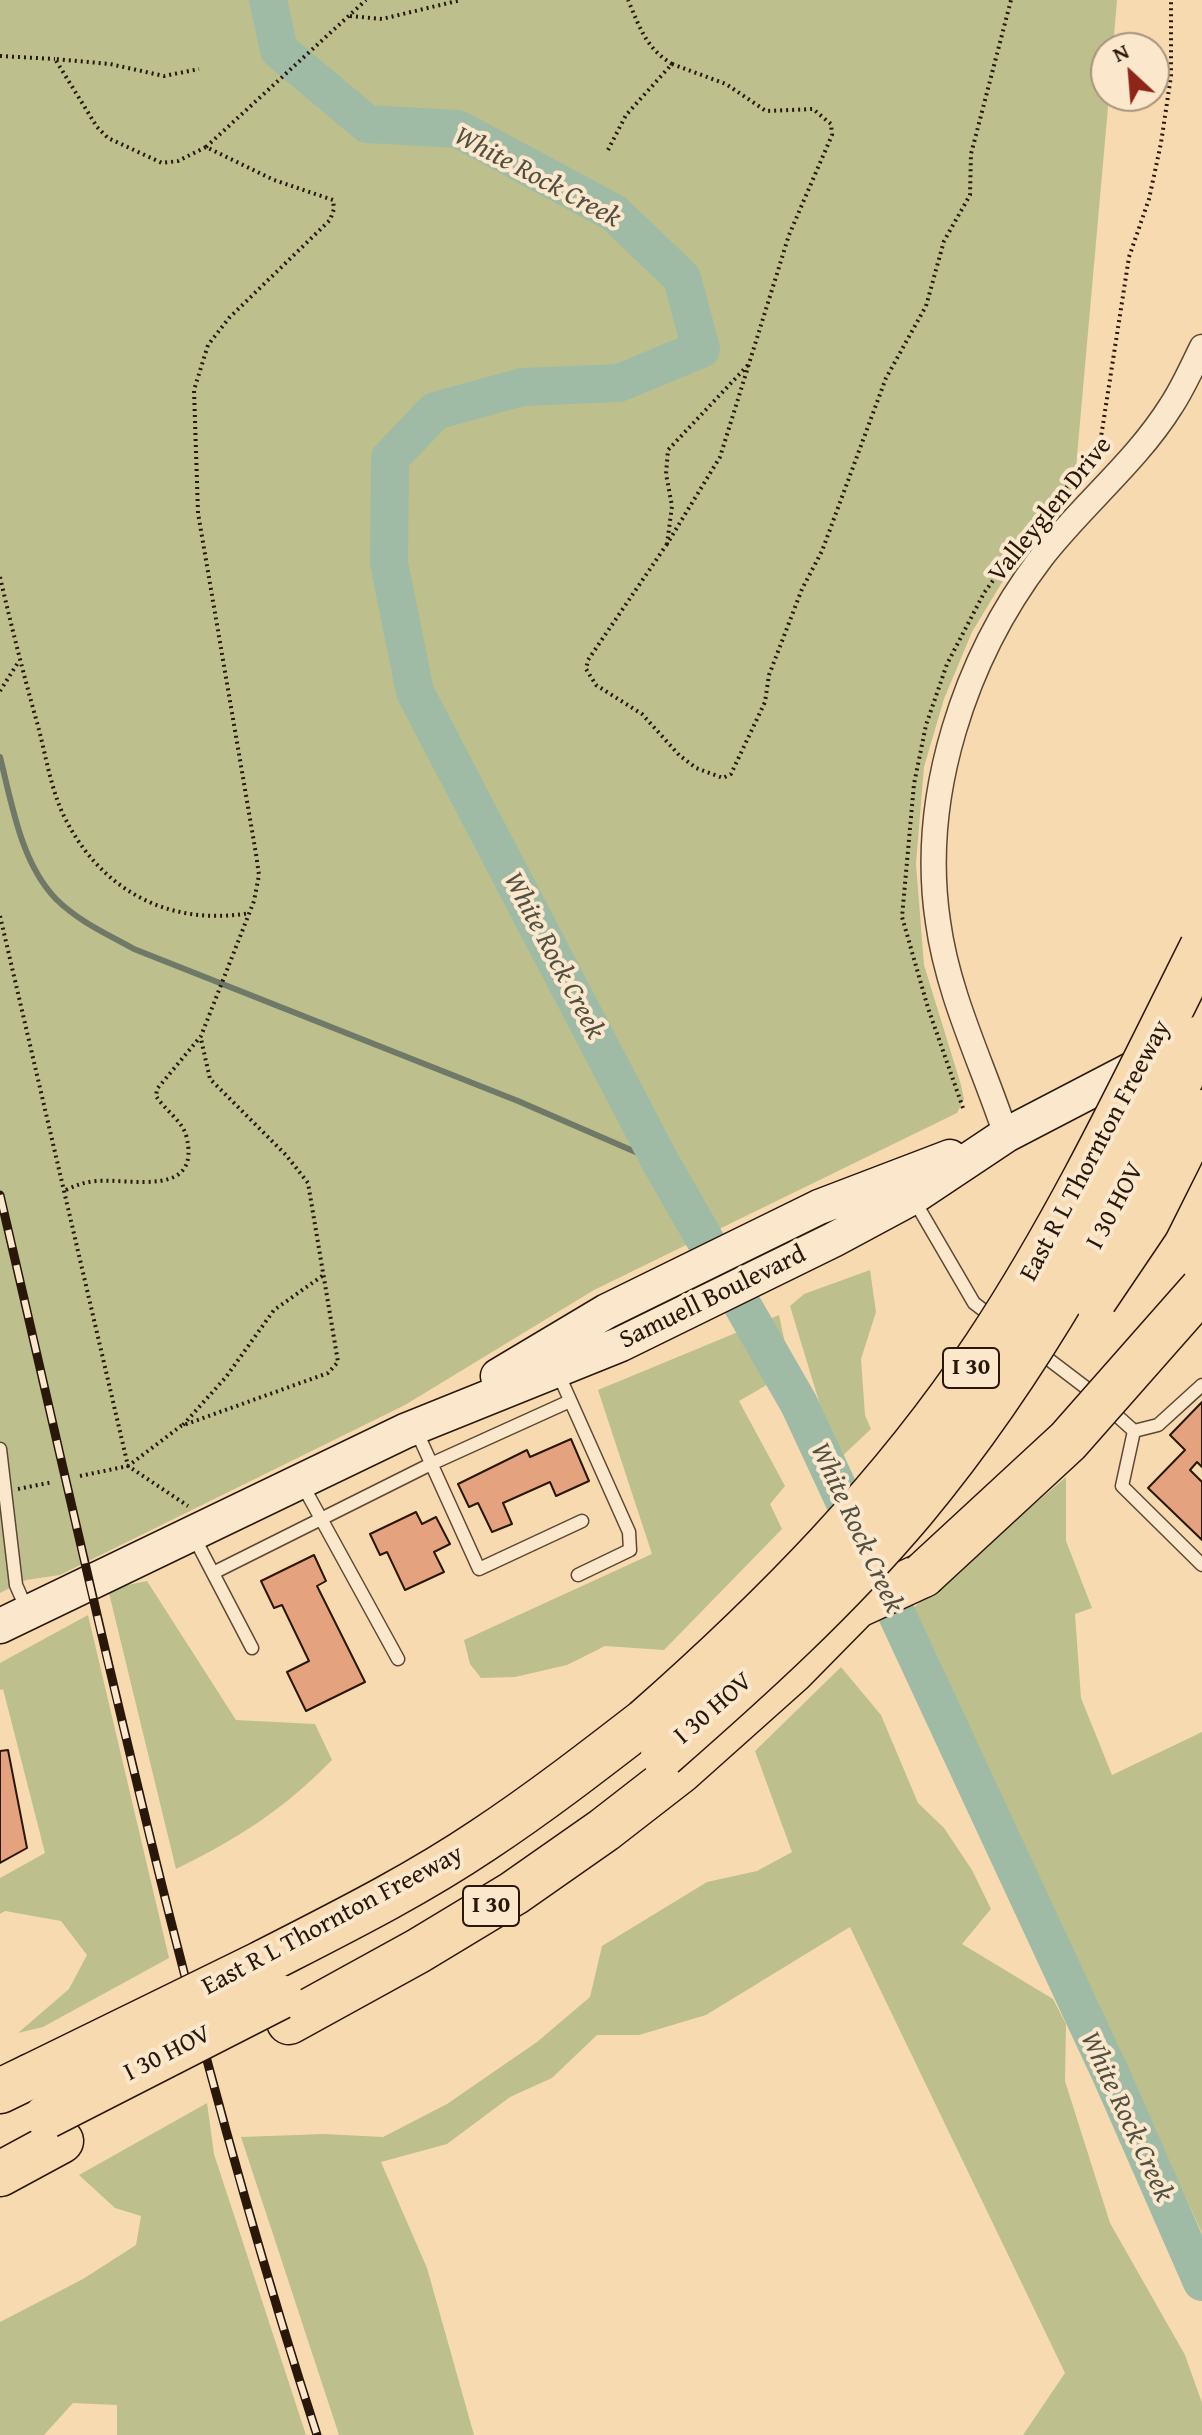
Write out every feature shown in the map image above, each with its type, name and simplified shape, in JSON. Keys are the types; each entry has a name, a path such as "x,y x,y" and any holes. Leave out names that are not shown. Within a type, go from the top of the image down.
{"highway":[{"name":"East R L Thornton Freeway","path":"16,2083 278,1994 418,1951 514,1893 662,1749 741,1636 819,1556 937,1416 1025,1286 1081,1189 1202,947"},
{"name":"I 30 HOV","path":"662,1749 778,1653 845,1586 913,1509 971,1434 1072,1285 1117,1207 1202,1035"},
{"name":"East R L Thornton Freeway","path":"0,2174 54,2128 278,1994 392,1896 481,1841 573,1778 662,1749 792,1671 856,1606 988,1449 1147,1222 1202,1112"},
{"path":"856,1606 923,1575 1031,1477 1110,1396 1202,1289"},
{"path":"0,2141 54,2128"}],"main road":[{"name":"Samuell Boulevard","path":"410,1429 607,1311 819,1207 1006,1135 1202,1035"},
{"name":"Samuell Boulevard","path":"14,1620 410,1429 621,1344 833,1240 913,1197 1006,1135"}],"street":[{"name":"Valleyglen Drive","path":"1006,1135 948,970 937,921 935,867 938,816 961,706 980,657 1033,570 1170,407 1202,347"}],"lane":[{"path":"913,1197 974,1303 1011,1331"},
{"path":"1024,1340 1085,1387 1134,1431"},
{"path":"556,1370 629,1532 630,1550 578,1575"},
{"path":"1134,1431 1158,1425 1202,1385"},
{"path":"213,1573 431,1464 570,1401"},
{"path":"410,1429 431,1464 479,1569 582,1521"},
{"path":"1134,1431 1122,1486 1202,1565"},
{"path":"0,1449 16,1585 14,1620"},
{"path":"301,1481 398,1659"},
{"path":"203,1529 213,1573 252,1648"}],"path":[{"path":"55,59 97,127 108,138 162,163 178,161 206,147 366,0"},
{"path":"350,16 382,19 461,0"},
{"path":"628,0 640,31 652,50 672,64 726,84 766,111 813,109 831,124 828,147 789,235 720,457 667,544 588,660 586,669 596,685 642,714 679,755 696,768 723,778 731,774 765,702 769,675 802,589 822,551 886,378 926,306 944,241 970,195 971,154 1011,0"},
{"path":"0,56 110,64 164,76 199,69"},
{"path":"608,150 626,115 672,64"},
{"path":"66,1190 99,1180 160,1182 174,1179 182,1171 187,1161 186,1134 156,1096 174,1065 201,1036 250,913 259,875 198,513 194,390 208,345 229,318 321,230 334,209 333,200 274,180 206,147"},
{"path":"667,544 672,506 666,474 668,450 749,364"},
{"path":"0,577 19,661 62,812 78,842 98,865 122,884 169,911 206,918 250,913"},
{"path":"0,691 19,661"},
{"path":"0,916 128,1466 203,1529"},
{"path":"181,1426 332,1371 339,1358 308,1183 286,1155 210,1079 205,1067 201,1036"},
{"path":"80,1476 128,1466 181,1426 226,1377 274,1310 325,1274"},
{"path":"6,1492 53,1482"}],"green space":[{"path":"0,0 1117,0 1114,32 1090,32 1090,112 1108,112 1074,490 1001,584 972,632 944,699 924,767 916,864 924,965 961,1085 964,1099 957,1113 594,1290 405,1405 60,1575 26,1580 0,1593"},
{"path":"870,1270 876,1312 861,1359 865,1415 871,1429 837,1461 790,1306 804,1294"},
{"path":"779,1315 791,1371 739,1401 785,1486 770,1504 782,1529 664,1650 605,1646 567,1665 515,1677 481,1678 470,1664 464,1640 652,1554 598,1390"},
{"path":"1066,1477 1066,1541 1092,1608 1075,1614 1081,1698 1112,1775 1202,1732 1202,2233 912,1609"},
{"path":"147,1581 236,1720 315,1724 332,1760 296,1794 259,1822 176,1869 108,1589"},
{"path":"88,1615 169,1958 43,2027 18,2033 69,1989 87,1955 61,1921 5,1911 0,1914 0,1878 45,1853 3,1689 0,1690 0,1663"},
{"path":"841,1667 881,1715 918,1803 944,1828 972,1870 991,1909 962,1944 1053,1999 1066,2024 1065,2081 1110,2223 1185,2355 1202,2403 1202,2435 1023,2435 1065,2373 850,1927 706,2015 639,2035 597,2035 552,2078 510,2097 447,2144 381,2162 427,2268 474,2435 339,2435 241,2137 324,2134 383,2137 447,2104 537,2042 590,1997 602,1946 707,1882 757,1871 792,1852 755,1751"},
{"path":"207,2103 214,2154 306,2435 117,2435 117,2405 73,2403 44,2435 0,2435 0,2322 83,2279 136,2245 141,2216 115,2208 79,2175"}],"building":[{"path":"1202,1402 1202,1467 1197,1462 1190,1470 1202,1482 1202,1540 1148,1488 1185,1450 1170,1435"},
{"path":"571,1439 589,1481 556,1496 550,1482 503,1503 512,1524 492,1532 478,1503 469,1507 458,1484 527,1450 530,1457"},
{"path":"416,1512 422,1524 436,1517 450,1544 434,1552 444,1572 405,1590 387,1552 380,1555 370,1534"},
{"path":"314,1555 326,1581 317,1586 365,1682 306,1711 287,1672 309,1661 282,1605 274,1608 261,1581"},
{"path":"8,1750 27,1848 0,1863 0,1751"}],"waterway":[{"name":"White Rock Creek","path":"268,0 279,50 367,124 458,129 614,213 682,278 701,349 619,383 522,387 435,411 390,458 389,563 415,692 661,1163 799,1404 1112,2077 1202,2282"},
{"path":"0,757 19,832 34,868 56,899 93,927 134,949 518,1101 661,1163"}],"railway":[{"path":"0,1195 108,1663 184,1974 269,2282 317,2435"}]}
